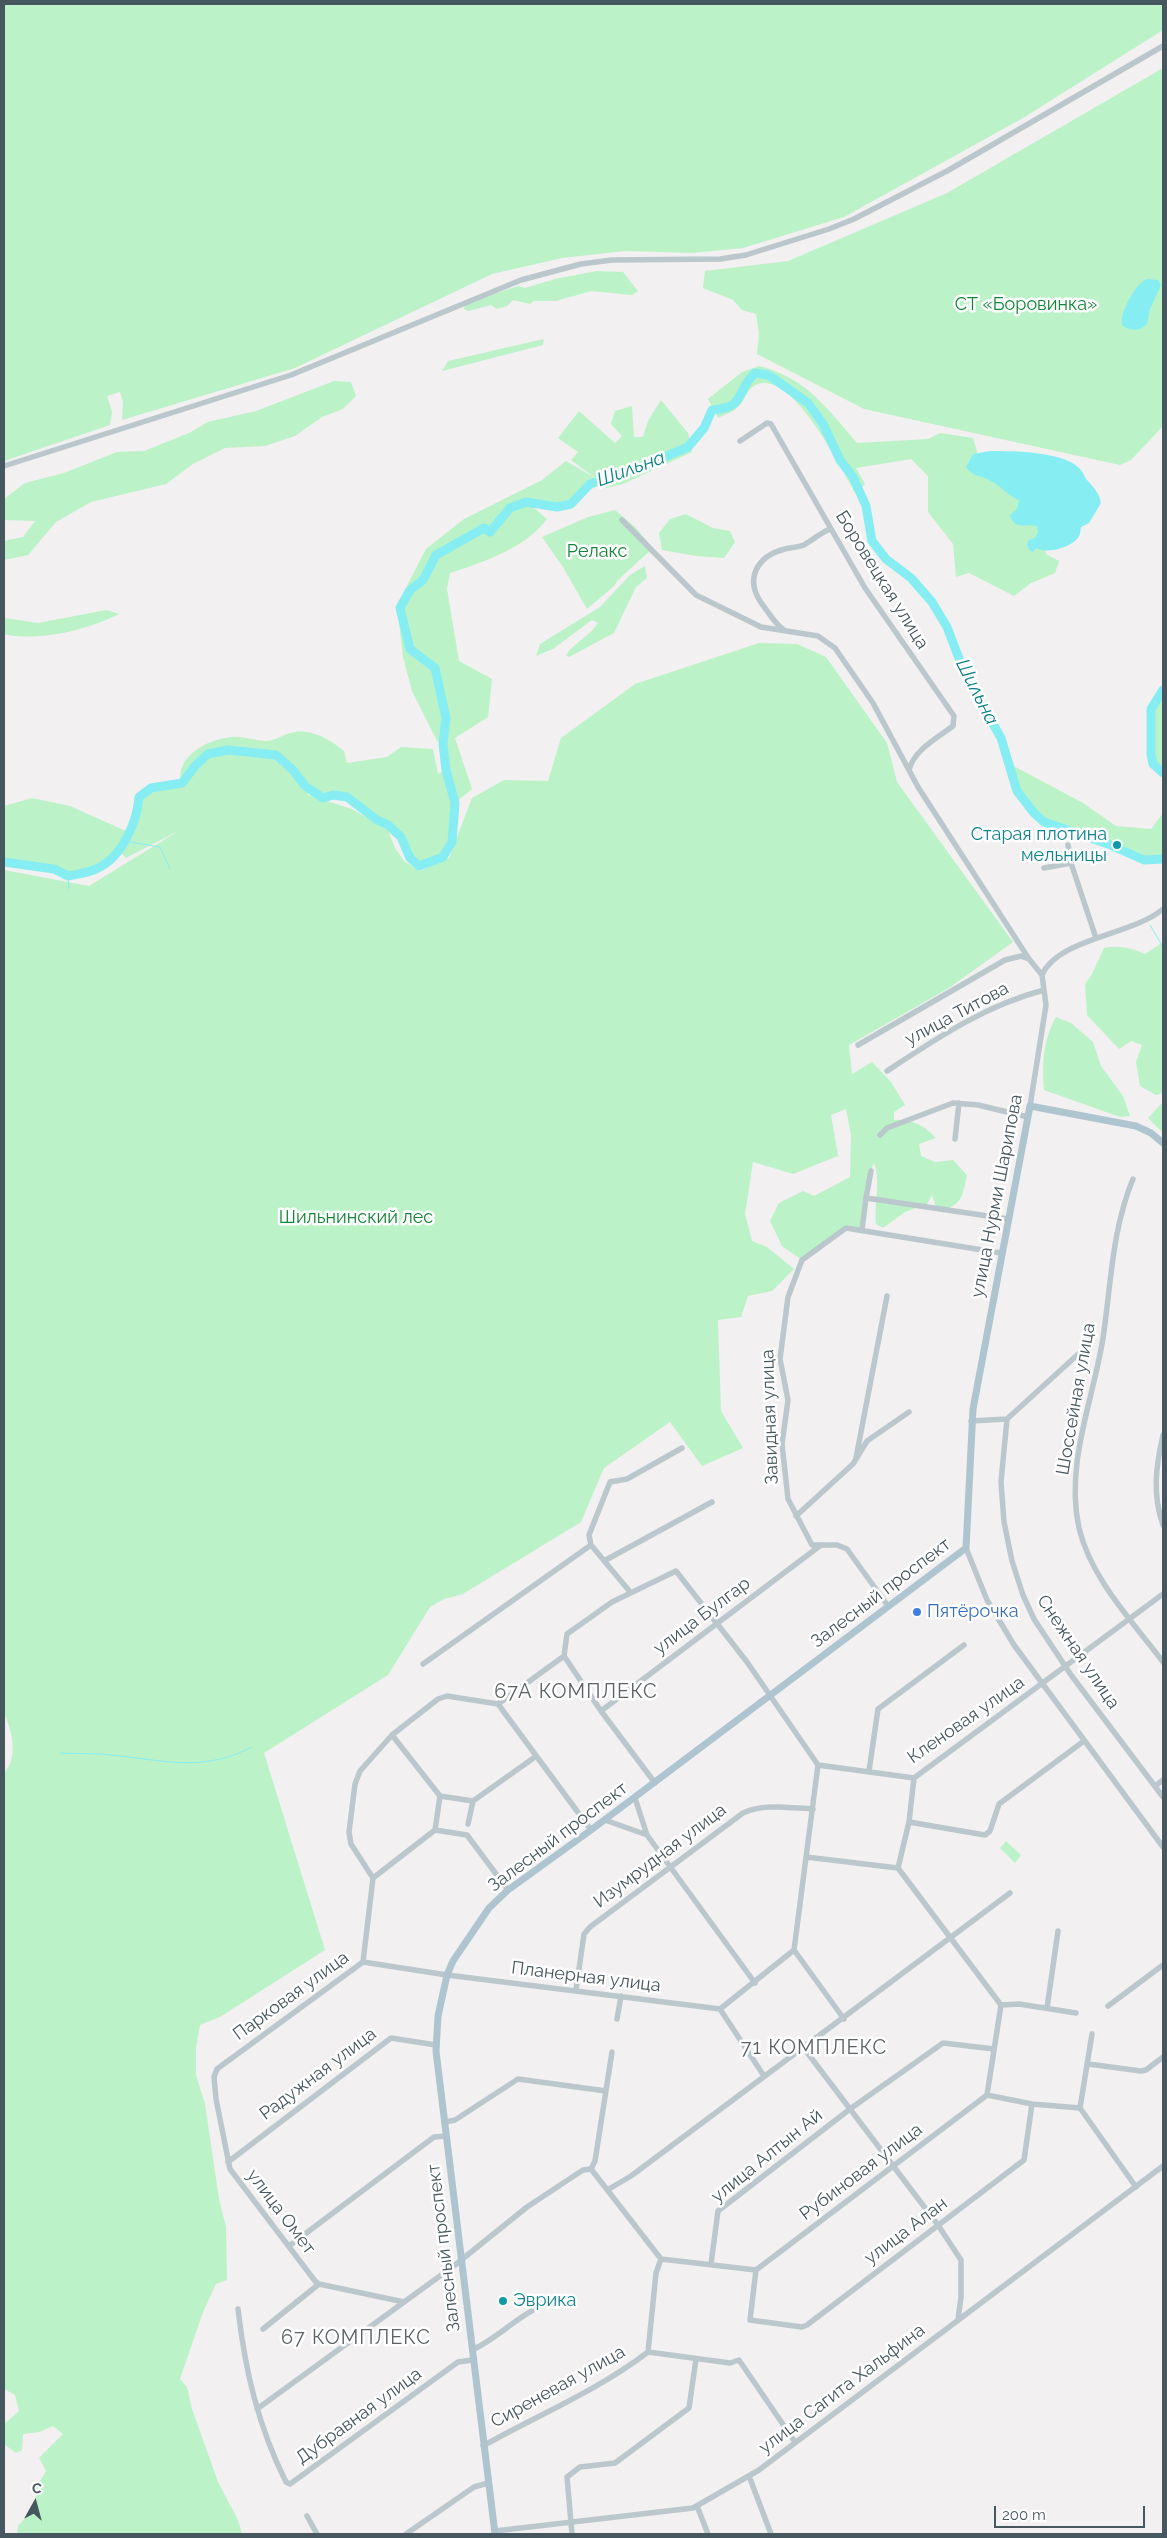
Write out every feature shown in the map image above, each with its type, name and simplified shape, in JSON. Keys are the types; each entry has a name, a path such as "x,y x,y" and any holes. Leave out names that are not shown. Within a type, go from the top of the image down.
{"main road":[{"name":"улица Нурми Шарипова","path":"966,1548 971,1421 1030,1106"},
{"path":"1030,1106 1136,1126 1151,1133 1163,1143"},
{"name":"Залесный проспект","path":"495,2533 436,2045 438,2016 447,1975 470,1934 489,1908 508,1890 635,1798 966,1548"}],"street":[{"path":"4,466 291,375 521,280 581,264 612,260 720,259 746,255 829,229 854,219 947,170 1163,46"},
{"name":"Боровецкая улица","path":"740,441 767,423 771,424 865,588 955,719 952,726 918,754 909,770"},
{"path":"622,520 696,595 761,627 818,636 835,648 872,703 909,770 1028,959 1042,975 1045,968 1063,954 1096,938 1142,922 1163,909"},
{"path":"786,632 778,626 755,592 753,582 756,567 765,558 783,549 805,544 817,535 830,529"},
{"path":"1068,845 1096,938"},
{"path":"1044,868 1072,863"},
{"path":"858,1045 1005,960 1021,956 1028,959"},
{"name":"улица Нурми Шарипова","path":"1030,1106 1046,1012 1042,975"},
{"name":"улица Титова","path":"887,1070 942,1035 1002,1003 1044,990"},
{"path":"880,1135 888,1128 944,1104 959,1103 1028,1117"},
{"path":"955,1139 959,1103"},
{"path":"862,1230 871,1171"},
{"name":"Шоссейная улица","path":"1133,1179 1123,1203 1103,1338 1082,1429 1075,1483 1079,1528 1090,1560 1107,1587 1163,1662"},
{"path":"866,1198 1008,1219"},
{"name":"Завидная улица","path":"821,1545 812,1545 788,1499 782,1444 788,1400 780,1359 788,1297 802,1260 846,1228 1001,1253"},
{"path":"856,1458 887,1296"},
{"path":"971,1421 1007,1419 1086,1347"},
{"path":"796,1516 853,1464 867,1441 909,1412"},
{"name":"Снежная улица","path":"1007,1419 1001,1482 1004,1522 1012,1561 1028,1608 1065,1667 1163,1797"},
{"path":"863,1428 867,1441"},
{"path":"1163,1435 1156,1472 1155,1492 1163,1525"},
{"path":"631,1593 591,1545 589,1535 610,1482 627,1479 682,1448"},
{"path":"604,1561 712,1502"},
{"path":"423,1664 591,1545"},
{"path":"821,1545 837,1545 847,1549 888,1606"},
{"name":"улица Булгар","path":"601,1711 821,1545"},
{"path":"966,1548 987,1600 1041,1685 1163,1847"},
{"path":"655,1783 601,1711 564,1656 567,1634 612,1602 676,1571 716,1624 748,1662 818,1765 794,1950 720,2009 764,2076"},
{"name":"Кленовая улица","path":"818,1765 914,1778 1163,1594"},
{"path":"869,1771 878,1709 964,1646"},
{"path":"363,1962 373,1878 350,1844 349,1832 354,1784 360,1771 392,1735 438,1699 447,1696 498,1704 564,1656"},
{"path":"498,1704 535,1757 591,1830"},
{"path":"392,1735 440,1796 473,1801"},
{"path":"909,1822 986,1835 990,1831 999,1804 1084,1741"},
{"path":"468,1824 473,1801 535,1757"},
{"path":"898,1868 909,1822 914,1778"},
{"path":"1155,1786 1163,1780"},
{"path":"373,1878 435,1830 440,1796"},
{"path":"635,1798 647,1835 755,1983"},
{"name":"Изумрудная улица","path":"576,1990 584,1934 590,1927 743,1813 753,1808 813,1809"},
{"path":"605,1820 647,1835"},
{"path":"435,1830 467,1835 508,1890"},
{"path":"806,1857 898,1868 1000,2004 986,2095 1032,2104 1080,2108"},
{"path":"609,2189 631,2176 803,2047 844,2019 949,1937 1010,1893"},
{"path":"1047,2008 1058,1931"},
{"path":"794,1950 844,2019"},
{"name":"Парковая улица","path":"217,2069 363,1962 447,1975"},
{"path":"1108,2006 1163,1964"},
{"name":"Планерная улица","path":"447,1975 720,2009"},
{"path":"617,2019 621,1996"},
{"path":"1000,2004 1019,2004 1076,2013"},
{"path":"1092,2034 1080,2108 1136,2187"},
{"name":"Радужная улица","path":"228,2162 391,2038 436,2045"},
{"name":"улица Алтын Ай","path":"710,2264 718,2211 850,2109 943,2042 994,2049"},
{"path":"803,2047 938,2226 961,2260 961,2297 958,2320"},
{"path":"591,2169 595,2161 612,2052"},
{"path":"1088,2064 1141,2071 1146,2070 1163,2057"},
{"name":"улица Омет","path":"217,2069 214,2077 216,2099 228,2162 236,2177 318,2284"},
{"path":"445,2122 455,2120 518,2079 606,2091"},
{"name":"Рубиновая улица","path":"756,2270 986,2095"},
{"name":"улица Алан","path":"756,2270 750,2320 802,2327 807,2326 1024,2160 1032,2104"},
{"path":"289,2246 434,2137 446,2136"},
{"name":"улица Сагита Хальфина","path":"495,2533 680,2511 697,2506 748,2476 795,2442 1163,2166"},
{"path":"591,2169 609,2189 661,2259 756,2270"},
{"path":"238,2309 244,2354 257,2409 461,2260 528,2207 583,2170 591,2169"},
{"name":"Сиреневая улица","path":"483,2446 581,2396 648,2352 656,2273 661,2259"},
{"path":"263,2329 318,2284 404,2302"},
{"path":"472,2350 481,2346 525,2314 541,2306"},
{"path":"648,2352 730,2364 739,2360 795,2442"},
{"path":"572,2534 567,2477 580,2467 615,2462 689,2408 696,2359"},
{"name":"Дубравная улица","path":"257,2409 270,2451 286,2482 290,2484 458,2362 473,2360"},
{"path":"748,2476 772,2534"},
{"path":"406,2534 474,2487 488,2483"},
{"path":"697,2506 708,2534"},
{"path":"307,2516 317,2534"}],"green space":[{"path":"4,4 1163,4 1163,30 1023,118 844,217 743,248 692,253 625,251 562,258 492,274 295,368 122,420 123,402 120,392 107,396 112,412 110,425 4,461"},
{"name":"СТ «Боровинка»","path":"1163,68 1163,426 1131,460 1120,465 864,409 757,354 759,333 756,314 742,310 733,300 703,288 705,271 788,261 947,193"},
{"path":"597,271 623,272 638,291 632,295 591,291 556,301 534,301 530,304 513,300 507,306 497,309 491,305 468,311 464,309 465,304 518,286 525,288 555,279"},
{"path":"544,339 543,345 442,371 448,361"},
{"path":"759,366 775,371 802,386 825,406 857,443 928,439 940,433 973,438 982,468 1016,492 1041,527 1046,554 1059,561 1055,573 1031,583 1014,596 969,573 956,577 953,544 928,512 928,476 911,459 856,468 865,484 856,494 815,425 801,407 786,393 772,384 758,384 754,386 738,407 718,418 708,399 742,372"},
{"path":"334,381 351,382 356,396 343,409 322,417 295,436 265,446 225,448 193,464 166,484 91,502 56,522 28,555 4,560 4,541 23,537 35,521 4,520 4,499 25,483 64,473 117,452 144,451 189,433 208,422 256,411"},
{"name":"Шильнинский лес","path":"661,400 688,433 692,452 623,484 606,488 600,482 590,484 571,504 557,507 527,502 547,519 538,529 516,546 503,553 450,573 447,589 459,661 492,679 488,717 455,738 472,789 455,803 452,842 443,857 419,866 410,858 401,837 388,825 377,820 347,797 333,795 323,798 305,787 308,795 352,809 388,830 395,848 404,861 420,871 449,858 472,798 504,780 548,781 561,738 635,684 759,643 797,644 826,657 887,743 897,782 1013,942 949,988 849,1045 852,1074 872,1062 891,1082 905,1105 894,1112 894,1120 917,1124 936,1138 919,1144 921,1156 935,1162 953,1160 967,1175 964,1190 960,1200 946,1209 938,1212 932,1195 927,1204 905,1212 883,1228 876,1224 877,1177 874,1163 870,1172 862,1230 846,1228 802,1260 782,1246 770,1221 779,1203 803,1191 814,1196 850,1177 851,1135 846,1109 831,1115 838,1156 793,1174 753,1162 745,1214 752,1241 767,1247 794,1269 772,1291 748,1296 741,1317 718,1320 721,1411 743,1448 702,1466 670,1422 604,1468 581,1522 463,1594 444,1599 430,1607 388,1675 264,1753 325,1950 220,2017 200,2025 196,2048 196,2075 205,2104 219,2199 226,2227 227,2280 216,2284 203,2312 180,2379 187,2387 192,2409 218,2482 238,2520 242,2534 17,2534 18,2526 35,2506 36,2488 46,2471 39,2458 63,2434 53,2426 39,2432 23,2434 22,2450 16,2453 4,2444 4,2424 19,2411 15,2395 4,2389 4,1773 11,1760 13,1745 10,1728 4,1714 4,870 89,886 180,830 126,858 119,850 98,868 68,876 53,869 4,862 4,806 32,798 70,806 128,832 137,816 139,797 151,788 181,783 180,773 188,757 204,745 223,738 232,737 266,741 297,732 316,734 344,751 347,763 387,757 401,747 433,749 438,774 446,770 443,744 437,741 412,691 403,657 397,605 426,549 464,519 542,480 566,461 595,478 571,460 578,452 558,438 579,411 615,443 622,436 611,424 615,411 632,406 634,437 643,437 648,421"},
{"name":"Релакс","path":"615,510 636,528 653,548 587,609 563,567 542,537 588,517"},
{"path":"686,514 713,528 730,531 735,542 724,558 696,556 662,550 659,533 670,519"},
{"path":"645,566 647,578 636,587 614,633 569,657 566,655 598,623 592,620 553,649 536,656 540,644 600,607 630,575"},
{"path":"106,610 119,614 93,625 63,633 32,636 4,634 4,618 38,623"},
{"path":"1163,684 1163,772 1151,754 1147,717"},
{"path":"1010,764 1083,803 1116,826 1151,829 1163,813 1163,859 1144,860 1108,844 1044,822 1017,791"},
{"path":"1162,943 1163,1093 1156,1095 1140,1086 1136,1062 1142,1045 1131,1041 1119,1049 1087,1015 1085,984 1092,974 1104,948 1125,948 1145,954"},
{"path":"1056,1017 1071,1023 1093,1042 1101,1066 1123,1096 1130,1116 1120,1117 1044,1090 1044,1052 1048,1034"},
{"path":"1163,1104 1163,1133 1148,1118"},
{"path":"1006,1841 1021,1855 1015,1863 1000,1848"}],"water":[{"path":"1147,279 1158,280 1161,285 1150,309 1147,324 1135,330 1128,328 1122,325 1126,306 1133,292"},
{"path":"990,451 1038,453 1064,459 1081,470 1098,493 1101,503 1089,523 1081,527 1077,539 1067,546 1056,549 1040,550 1036,548 1033,552 1030,551 1027,545 1028,541 1036,537 1038,532 1037,526 1017,525 1014,523 1010,515 1017,509 1019,500 986,478 971,473 966,467 973,454"}],"waterway":[{"name":"Шильна","path":"4,862 54,869 68,876 98,868 114,856 127,838 138,807 139,797 151,788 182,783 196,765 208,754 228,750 276,755 293,770 305,786 323,798 333,795 347,797 377,820 388,825 401,837 410,858 419,866 443,857 452,842 455,803 446,770 443,744 446,718 435,668 410,649 400,608 410,590 423,580 436,555 484,528 490,532 510,508 526,502 557,507 571,504 590,484 639,468 688,447 704,428 712,410 731,406 739,398 744,387 755,373 768,375 808,403 823,424 840,460 853,477 866,506 872,541 886,559 911,578 932,602 947,627 965,674 1001,738 1017,791 1034,813 1044,822 1108,844 1144,860 1163,859"},
{"name":"Шильна","path":"1163,690 1151,709 1151,754 1153,764 1163,773"},
{"path":"124,841 160,847 170,869"},
{"path":"68,876 69,889"},
{"path":"1150,925 1163,947"},
{"path":"61,1753 105,1754 182,1763 216,1760 252,1747"}],"place":[{"name":"Старая плотина мельницы","path":"1117,845"},
{"name":"Пятёрочка","path":"917,1612"},
{"name":"Эврика","path":"503,2301"}],"district":[{"name":"67А КОМПЛЕКС","path":"576,1692"},
{"name":"71 КОМПЛЕКС","path":"814,2048"},
{"name":"67 КОМПЛЕКС","path":"356,2338"}]}
